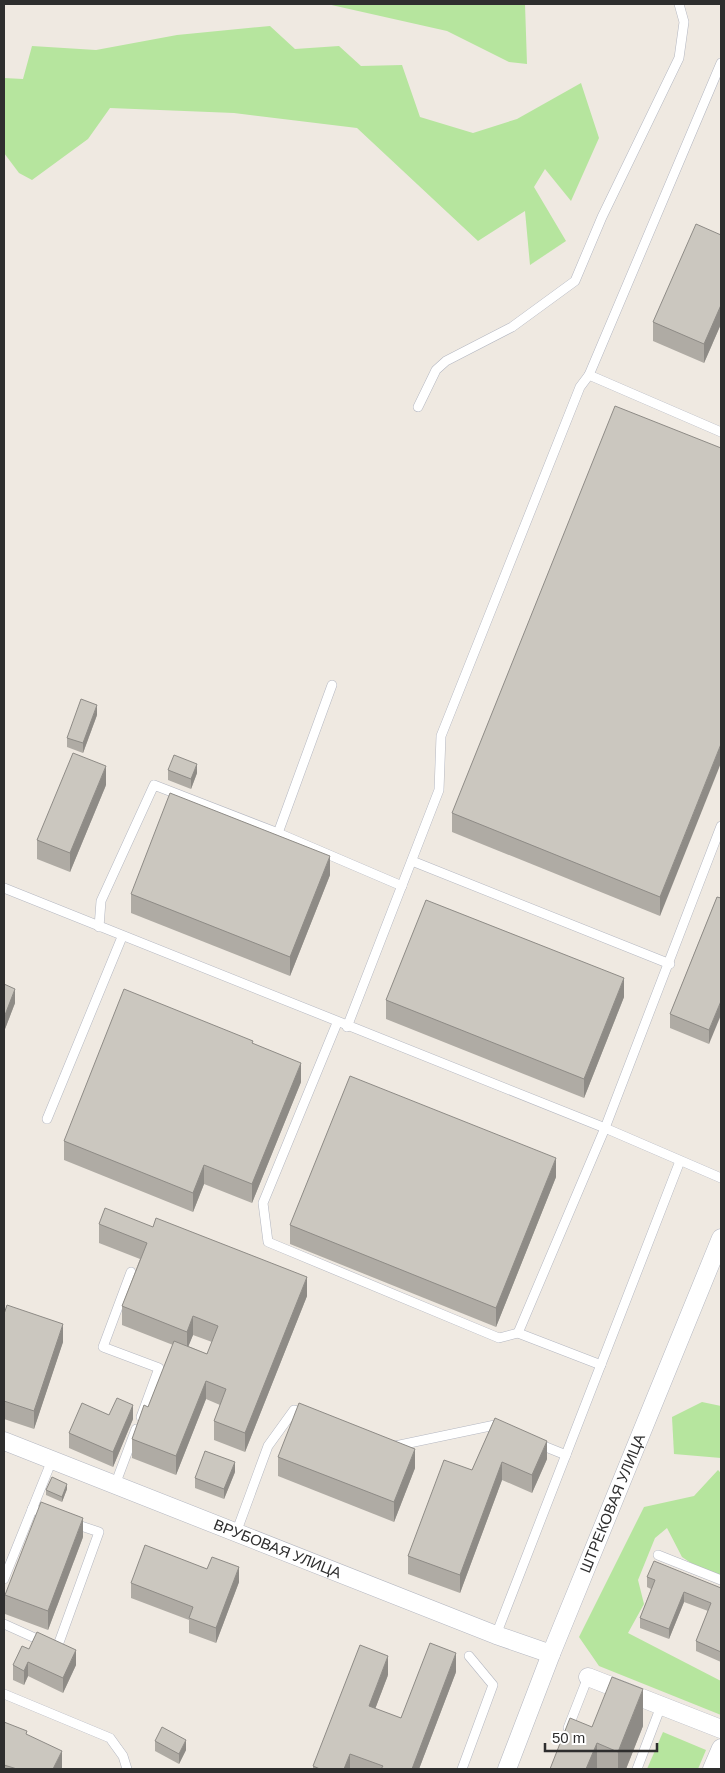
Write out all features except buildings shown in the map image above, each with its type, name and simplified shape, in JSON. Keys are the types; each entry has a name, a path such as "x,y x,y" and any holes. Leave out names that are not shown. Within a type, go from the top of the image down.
{"street":[{"name":"ШТРЕКОВАЯ УЛИЦА","path":"507,1769 551,1654 721,1238"},
{"name":"ВРУБОВАЯ УЛИЦА","path":"4,1441 496,1635 551,1654"},
{"path":"588,1677 721,1729"},
{"path":"712,1769 721,1748"}],"lane":[{"path":"418,408 436,370 446,361 512,327 574,281 602,217 679,58 684,22 679,4"},
{"path":"347,1027 439,790 441,736 580,388 589,375 721,63"},
{"path":"589,375 721,432"},
{"path":"278,834 332,685"},
{"path":"100,928 101,901 154,785 402,886"},
{"path":"518,1333 605,1128 670,964 721,826"},
{"path":"412,861 670,964"},
{"path":"4,888 347,1027 605,1128 680,1162 721,1178"},
{"path":"47,1119 122,937"},
{"path":"337,1023 263,1203 268,1242 499,1338 518,1333 601,1365"},
{"path":"496,1635 680,1162"},
{"path":"115,1485 159,1368 103,1347 131,1272"},
{"path":"236,1533 268,1446 294,1410 312,1417"},
{"path":"386,1443 395,1446 495,1425 513,1433"},
{"path":"531,1440 566,1455"},
{"path":"4,1579 52,1460"},
{"path":"4,1624 58,1648 100,1532 32,1509"},
{"path":"658,1555 721,1580"},
{"path":"462,1769 493,1685 470,1656"},
{"path":"566,1734 588,1677"},
{"path":"4,1694 110,1738 123,1756 127,1769"},
{"path":"637,1769 661,1706"}],"green space":[{"path":"327,4 525,4 527,64 509,62 447,31"},
{"path":"270,26 295,49 339,46 361,66 402,65 420,117 473,133 517,119 581,83 599,138 571,201 545,169 534,187 566,241 530,265 525,211 478,241 357,128 234,113 110,108 88,139 32,180 19,173 4,153 4,78 23,79 32,46 96,50 177,35"},
{"path":"702,1402 721,1406 721,1458 674,1454 672,1417"},
{"path":"718,1470 721,1473 721,1583 682,1557 667,1528 655,1538 638,1580 644,1604 628,1633 721,1681 721,1715 599,1666 579,1637 644,1507 694,1496"},
{"path":"663,1732 706,1750 698,1769 647,1769"}]}
